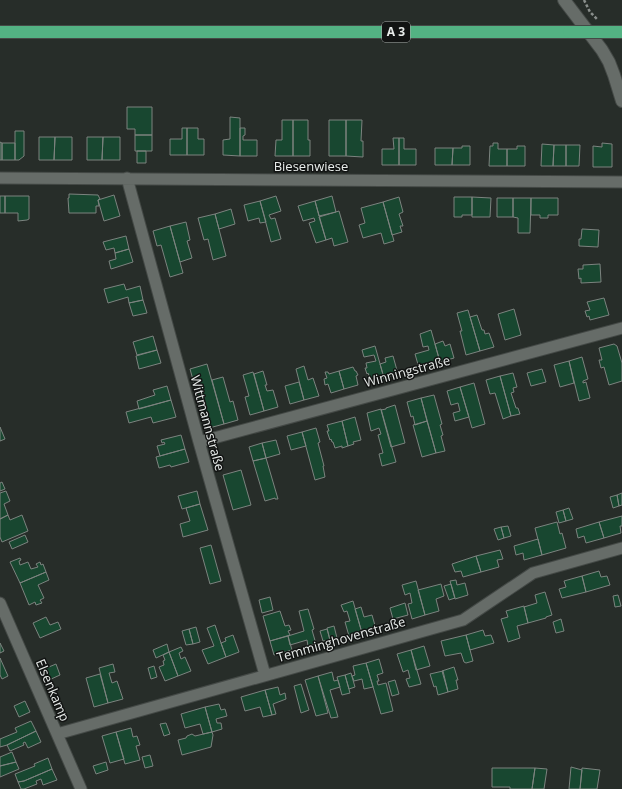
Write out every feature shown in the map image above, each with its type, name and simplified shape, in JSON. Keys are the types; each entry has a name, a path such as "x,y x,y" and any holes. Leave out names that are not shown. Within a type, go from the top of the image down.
{"highway":[{"name":"A 3","path":"0,32 622,32"}],"street":[{"path":"564,0 602,50 609,62 622,101"},
{"name":"Biesenwiese","path":"0,178 622,182"},
{"name":"Wittmannstraße","path":"127,178 199,442 265,675"},
{"name":"Winningstraße","path":"199,442 622,328"},
{"name":"Temminghovenstraße","path":"56,734 463,620 533,573 622,548"},
{"name":"Elsenkamp","path":"0,603 3,620 81,789"}],"building":[{"path":"127,107 152,107 152,135 135,135 135,129 127,129"},
{"path":"230,117 240,118 240,156 223,155 223,140 230,139"},
{"path":"282,120 293,120 293,156 275,156 276,140 282,140"},
{"path":"293,120 308,120 310,156 293,156"},
{"path":"329,120 346,120 346,156 329,156"},
{"path":"346,120 362,120 361,141 363,141 363,157 346,156"},
{"path":"182,128 187,128 187,155 170,155 170,139 182,139"},
{"path":"187,128 198,128 198,139 204,139 204,155 187,155"},
{"path":"240,128 245,128 243,140 257,140 257,156 240,156"},
{"path":"15,131 24,131 24,156 19,160 15,160"},
{"path":"135,135 152,135 152,151 135,151"},
{"path":"39,137 55,137 54,160 39,160"},
{"path":"55,137 72,137 72,160 54,160"},
{"path":"87,137 103,137 102,160 87,160"},
{"path":"103,137 120,137 120,160 102,160"},
{"path":"393,138 399,138 399,165 382,165 382,149 394,149"},
{"path":"399,138 404,138 404,149 416,149 416,165 399,165"},
{"path":"0,142 2,143 2,160 0,160"},
{"path":"2,143 15,143 15,160 2,160"},
{"path":"493,143 498,143 498,149 507,149 507,166 489,166 490,146 493,146"},
{"path":"602,143 612,144 612,167 593,167 593,146 602,147"},
{"path":"542,144 554,145 553,166 541,166"},
{"path":"554,145 566,145 566,166 553,166"},
{"path":"566,145 580,145 579,166 566,166"},
{"path":"462,146 470,146 470,165 452,165 453,148 462,148"},
{"path":"517,146 525,146 525,166 507,166 507,149 517,149"},
{"path":"435,148 453,148 452,165 435,165"},
{"path":"137,151 146,151 146,163 137,163"},
{"path":"69,194 98,195 100,199 98,200 99,206 96,206 96,213 69,213"},
{"path":"114,195 120,216 104,221 98,200"},
{"path":"0,196 5,196 5,213 0,213"},
{"path":"5,196 29,196 29,219 18,221 18,213 5,213"},
{"path":"276,196 281,211 269,215 271,219 275,218 281,239 271,242 260,201"},
{"path":"332,196 336,212 319,216 315,201"},
{"path":"399,197 403,212 399,214 403,226 400,226 402,232 392,235 383,202"},
{"path":"454,197 472,197 472,215 454,217"},
{"path":"472,197 491,198 490,217 472,217"},
{"path":"497,198 513,198 513,217 497,217"},
{"path":"513,198 531,198 530,233 518,233 518,218 513,217"},
{"path":"531,198 558,198 558,215 548,215 548,218 540,218 540,215 531,215"},
{"path":"260,201 266,222 260,223 259,218 248,221 244,205"},
{"path":"315,201 326,240 316,243 309,223 315,221 314,218 303,221 298,206"},
{"path":"383,202 394,241 384,244 381,233 363,238 359,225 365,223 361,208"},
{"path":"231,209 235,224 219,229 215,214"},
{"path":"339,211 348,242 334,246 332,238 326,240 319,217"},
{"path":"215,214 226,256 213,260 208,239 204,240 198,218"},
{"path":"186,222 190,240 187,241 192,258 180,262 170,226"},
{"path":"170,226 183,273 170,277 161,245 157,246 153,231"},
{"path":"582,229 599,230 598,247 579,246 579,239 581,239"},
{"path":"126,236 129,249 115,253 114,248 106,250 103,242"},
{"path":"129,249 133,262 111,269 109,261 116,259 115,253"},
{"path":"600,264 601,282 581,283 578,269 583,269 583,265"},
{"path":"124,284 126,290 140,286 143,300 129,303 128,297 108,303 104,289"},
{"path":"604,298 609,315 590,320 585,311 590,310 587,302"},
{"path":"143,300 147,313 133,316 129,303"},
{"path":"514,309 521,335 505,340 498,314"},
{"path":"468,310 480,351 466,355 457,313"},
{"path":"477,315 482,330 484,330 485,334 489,333 494,347 480,351 470,317"},
{"path":"431,330 440,362 419,368 415,354 429,350 428,346 423,347 420,334"},
{"path":"153,336 157,350 137,355 133,342"},
{"path":"443,341 445,346 450,344 454,358 440,362 435,344"},
{"path":"614,344 617,346 622,363 622,381 609,385 604,367 601,368 599,360 602,360 599,348"},
{"path":"375,346 384,378 371,381 365,368 367,368 366,363 376,361 374,355 364,357 362,350"},
{"path":"157,350 161,363 139,369 136,356"},
{"path":"393,356 398,374 384,378 380,364 386,362 385,358"},
{"path":"582,357 588,379 583,381 583,383 586,382 590,398 579,401 569,361"},
{"path":"569,361 574,383 560,387 554,365"},
{"path":"207,364 224,424 209,428 207,419 204,419 190,369"},
{"path":"304,366 308,380 313,378 319,396 304,400 296,369"},
{"path":"353,367 358,375 356,376 358,385 344,389 339,371"},
{"path":"542,369 546,382 531,386 527,373"},
{"path":"263,371 267,391 273,390 278,407 264,411 254,374"},
{"path":"339,371 344,389 331,393 328,384 325,385 324,379 327,378 325,372 328,372 329,374"},
{"path":"253,372 264,411 250,415 245,397 249,396 243,375"},
{"path":"513,373 517,387 513,388 514,392 511,393 516,408 518,408 520,414 511,416 500,376"},
{"path":"500,376 511,416 503,419 495,393 490,394 486,380"},
{"path":"223,377 230,402 233,401 238,420 224,424 212,380"},
{"path":"299,382 304,400 290,404 285,386"},
{"path":"474,383 485,424 472,428 460,387"},
{"path":"167,386 171,400 139,409 137,401 155,395 153,390"},
{"path":"460,387 469,417 455,421 453,413 460,411 458,403 451,405 447,391"},
{"path":"434,395 442,424 440,425 443,435 441,436 445,451 436,453 421,398"},
{"path":"421,398 427,421 415,425 407,402"},
{"path":"171,400 176,417 153,423 151,417 129,423 126,412"},
{"path":"395,405 405,443 391,447 381,410"},
{"path":"381,409 396,462 382,466 379,454 383,453 378,435 381,434 379,428 371,431 367,413"},
{"path":"355,417 361,440 353,442 354,444 348,446 342,421"},
{"path":"342,421 348,446 335,448 333,442 331,439 330,440 327,425"},
{"path":"427,421 436,453 422,457 413,425"},
{"path":"0,427 5,439 0,441"},
{"path":"316,428 320,442 318,443 324,466 325,477 315,480 302,432"},
{"path":"302,432 306,446 291,450 287,436"},
{"path":"181,435 185,449 160,456 157,446 165,444 164,442 162,443 161,440"},
{"path":"276,440 280,454 266,458 262,443"},
{"path":"262,443 266,458 253,461 249,447"},
{"path":"185,449 189,462 171,467 170,465 159,468 156,457"},
{"path":"266,458 278,499 275,498 265,501 253,461"},
{"path":"241,470 251,505 233,510 223,475"},
{"path":"2,482 5,489 0,491 0,483"},
{"path":"6,491 10,501 4,504 8,515 0,519 0,493"},
{"path":"197,491 200,504 182,509 178,496"},
{"path":"622,493 622,505 619,506 617,495"},
{"path":"617,495 619,506 613,508 610,497"},
{"path":"200,504 208,530 183,537 180,524 190,521 186,508"},
{"path":"569,508 573,519 566,521 563,510"},
{"path":"563,510 566,521 559,523 556,512"},
{"path":"8,515 10,520 22,515 28,531 2,542 0,537 0,519"},
{"path":"622,516 622,526 620,526 621,533 604,538 599,522"},
{"path":"557,522 566,548 542,555 535,528"},
{"path":"599,522 604,538 586,543 584,536 578,538 576,529"},
{"path":"508,526 511,536 504,538 501,527"},
{"path":"501,527 504,538 498,540 494,529"},
{"path":"25,535 28,542 12,549 9,542"},
{"path":"538,539 542,555 524,560 523,553 516,555 514,546"},
{"path":"211,545 221,581 210,584 200,548"},
{"path":"500,550 503,559 497,560 499,567 481,572 476,556"},
{"path":"476,556 481,572 463,577 461,571 455,572 452,564"},
{"path":"20,558 20,565 28,562 31,569 38,567 36,564 40,562 41,565 43,564 46,572 20,583 10,562"},
{"path":"599,571 601,577 607,576 610,585 586,592 582,576"},
{"path":"46,572 49,580 38,585 44,598 40,600 42,603 36,605 35,602 29,605 20,583"},
{"path":"582,576 586,592 562,598 559,589 566,587 564,581"},
{"path":"456,580 457,585 465,583 468,595 455,599 450,581"},
{"path":"416,581 425,615 412,619 408,604 412,603 410,593 405,595 402,585"},
{"path":"441,584 444,596 436,599 439,611 425,615 418,590"},
{"path":"451,584 455,598 449,600 444,586"},
{"path":"545,592 552,615 528,623 524,607 537,603 535,595"},
{"path":"618,595 621,606 615,607 613,596"},
{"path":"270,597 273,610 262,613 259,600"},
{"path":"353,601 362,633 349,636 345,622 350,621 347,611 344,612 341,605"},
{"path":"405,603 408,615 393,619 390,608"},
{"path":"524,606 528,623 517,626 520,638 508,642 501,619 508,617 506,611"},
{"path":"361,607 364,617 372,615 376,629 362,633 355,609"},
{"path":"308,609 314,629 312,630 316,644 308,646 307,640 290,645 288,636 304,631 299,611"},
{"path":"280,611 285,626 289,625 291,630 288,631 290,635 270,641 263,616"},
{"path":"46,617 50,625 58,622 61,629 40,638 33,623"},
{"path":"561,619 564,631 556,633 553,622"},
{"path":"215,625 226,657 208,664 202,650 214,646 207,628"},
{"path":"334,626 337,638 330,640 327,628"},
{"path":"196,627 200,642 193,644 189,629"},
{"path":"189,629 193,644 186,645 182,631"},
{"path":"327,629 330,640 323,641 320,631"},
{"path":"483,630 485,636 491,635 494,643 470,650 466,635"},
{"path":"233,635 239,652 226,657 221,643 226,641 225,638"},
{"path":"466,635 473,661 466,663 464,662 461,653 445,656 441,641"},
{"path":"288,636 292,650 274,655 270,641"},
{"path":"0,643 4,651 0,653"},
{"path":"167,644 169,652 156,658 153,650"},
{"path":"424,646 430,666 416,670 411,650"},
{"path":"181,647 183,651 179,653 181,659 185,657 191,671 178,676 169,652"},
{"path":"411,650 421,684 409,687 406,679 410,678 408,670 403,672 397,654"},
{"path":"169,652 178,676 165,681 159,667 164,665 163,661 165,660 163,655"},
{"path":"0,658 8,676 2,679 0,675"},
{"path":"379,659 383,673 377,675 379,681 377,681 378,685 386,683 393,711 381,714 366,663"},
{"path":"366,663 373,687 364,689 362,679 354,681 352,676 355,675 353,666"},
{"path":"56,664 60,675 49,680 44,669"},
{"path":"113,664 115,672 109,673 112,683 117,681 123,699 108,703 99,668"},
{"path":"154,666 157,677 151,679 148,668"},
{"path":"454,667 458,680 456,680 458,689 448,692 442,671"},
{"path":"443,671 448,692 438,695 436,686 434,687 430,674"},
{"path":"332,672 334,681 338,680 340,687 330,690 338,717 331,718 318,676"},
{"path":"351,673 355,687 349,689 345,675"},
{"path":"100,674 108,703 94,707 86,678"},
{"path":"345,675 350,693 342,695 337,677"},
{"path":"318,676 328,713 316,716 305,680"},
{"path":"395,680 399,694 392,696 388,682"},
{"path":"301,684 309,710 301,713 294,686"},
{"path":"278,687 280,695 285,693 286,699 273,704 276,714 272,715 265,690"},
{"path":"265,690 272,715 263,717 260,707 245,711 241,697"},
{"path":"25,701 30,712 19,717 14,706"},
{"path":"219,704 221,710 225,709 227,716 216,719 217,723 221,723 222,729 212,732 205,707"},
{"path":"205,707 212,732 203,734 200,724 185,728 181,714"},
{"path":"31,721 36,731 0,747 0,739 17,732 15,728"},
{"path":"166,723 170,734 164,736 160,724"},
{"path":"131,728 133,737 137,736 140,745 136,746 140,760 125,764 116,732"},
{"path":"36,731 41,742 28,748 25,742 23,743 24,745 10,751 7,745"},
{"path":"116,732 124,759 110,763 102,736"},
{"path":"212,732 211,747 182,755 178,740 186,738 192,734 195,736"},
{"path":"12,752 16,762 0,766 0,757"},
{"path":"150,755 153,766 145,768 142,757"},
{"path":"48,758 52,769 24,781 18,782 15,774 35,766 34,764"},
{"path":"16,762 19,769 0,777 0,766"},
{"path":"106,762 108,770 96,774 93,766"},
{"path":"571,767 582,770 580,789 569,789"},
{"path":"492,768 535,768 532,789 492,787"},
{"path":"535,768 547,769 544,789 532,789"},
{"path":"582,768 600,770 597,789 580,789"},
{"path":"52,769 57,780 43,785 41,779 36,781 37,784 21,789 18,782 24,781"}]}
